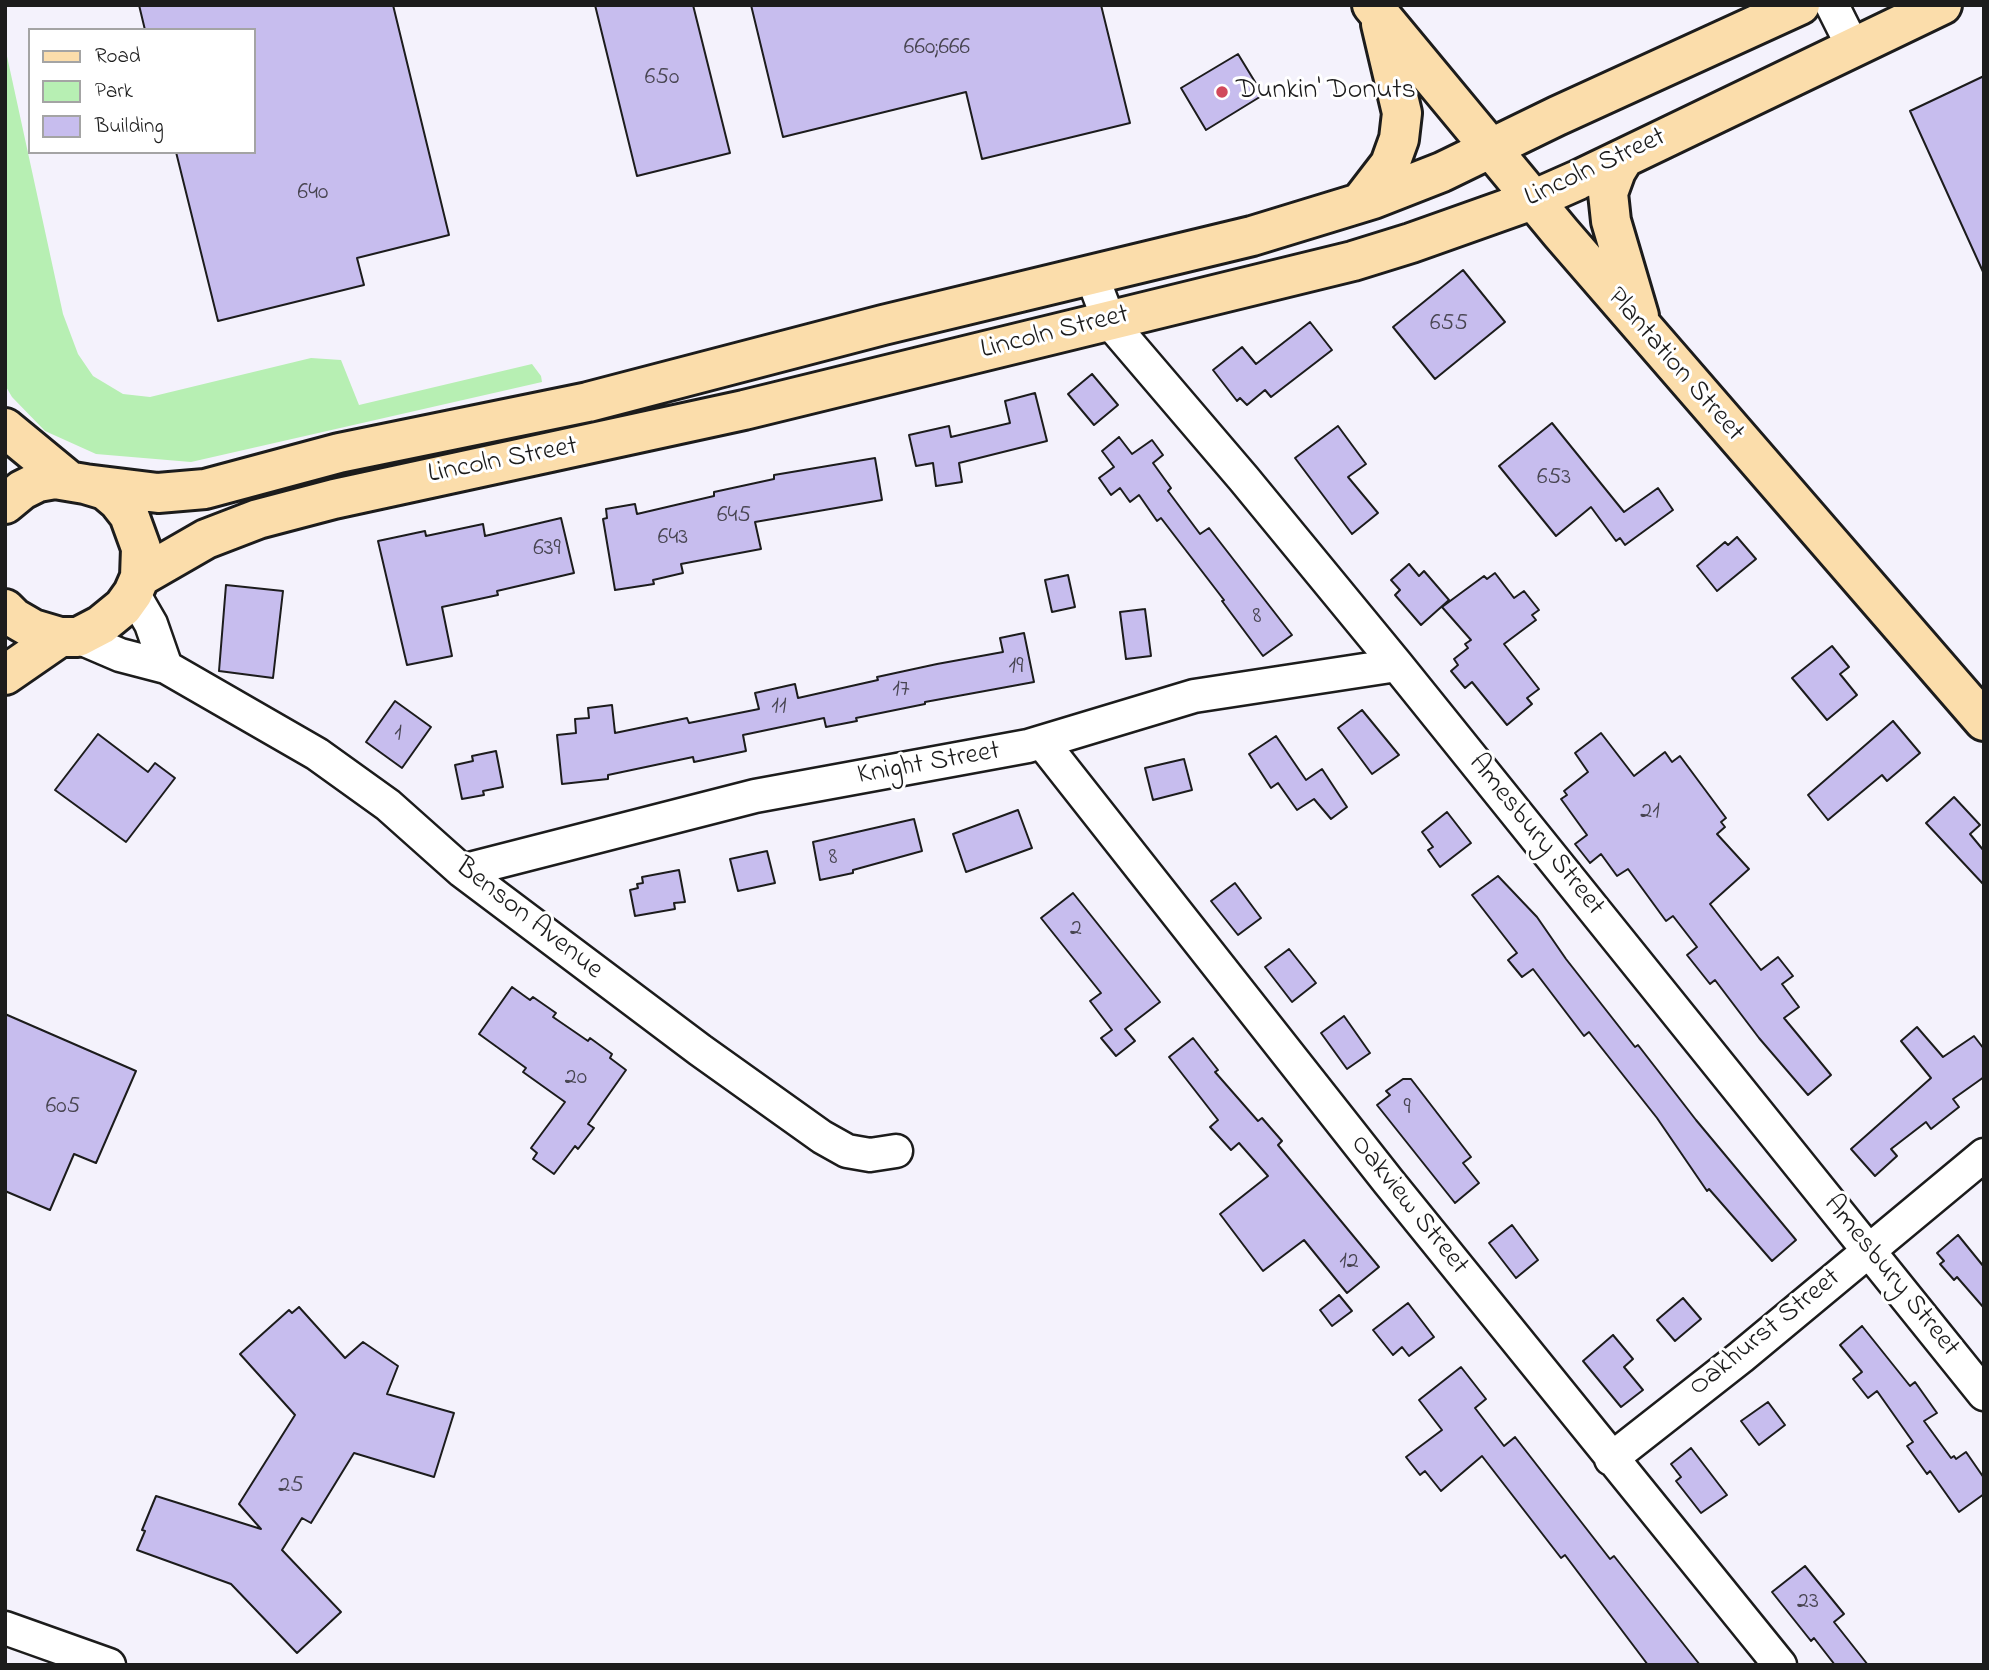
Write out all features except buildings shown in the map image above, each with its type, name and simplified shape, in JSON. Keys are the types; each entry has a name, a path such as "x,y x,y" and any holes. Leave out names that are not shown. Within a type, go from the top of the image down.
{"main road":[{"name":"Lincoln Street","path":"5,504 22,490 38,482 55,479 158,493 205,489 339,453 588,402 883,325 1252,236 1360,203 1438,173 1800,5"},
{"name":"Lincoln Street","path":"69,637 101,625 123,607 136,585 206,538 258,519 376,488 728,413 1109,321 1353,261 1462,227 1535,199 1624,158 1942,5"},
{"name":"Plantation Street","path":"1375,9 1642,328 1984,721"},
{"path":"1360,203 1390,164 1399,139 1402,113 1375,9"},
{"path":"1624,158 1608,193 1611,221 1642,328"},
{"path":"716,369 728,413"},
{"path":"588,402 596,443"},
{"path":"5,428 77,482 105,490 118,501 129,515 141,548 136,585"},
{"path":"5,609 33,629 69,637"},
{"path":"5,675 69,637"}],"street":[{"path":"1832,5 1853,47"},
{"name":"Amesbury Street","path":"1092,276 1109,321 1397,665 1984,1394"},
{"path":"136,585 166,667"},
{"name":"Benson Avenue","path":"69,637 120,655 166,667 317,754 388,805 462,871 822,1138 847,1151 870,1155 896,1151"},
{"name":"Knight Street","path":"462,871 755,796 1028,747 1194,696 1397,665"},
{"name":"Oakview Street","path":"1042,742 1397,1192 1780,1665"},
{"name":"Oakhurst Street","path":"1611,1458 1741,1357 1984,1154"},
{"path":"5,1629 109,1665"}],"green space":[{"path":"5,47 63,314 78,354 93,376 123,394 150,397 311,358 341,360 359,405 532,364 542,382 191,462 96,454 45,431 12,397 5,385"}],"place":[{"name":"Dunkin' Donuts","path":"1222,92"}]}
